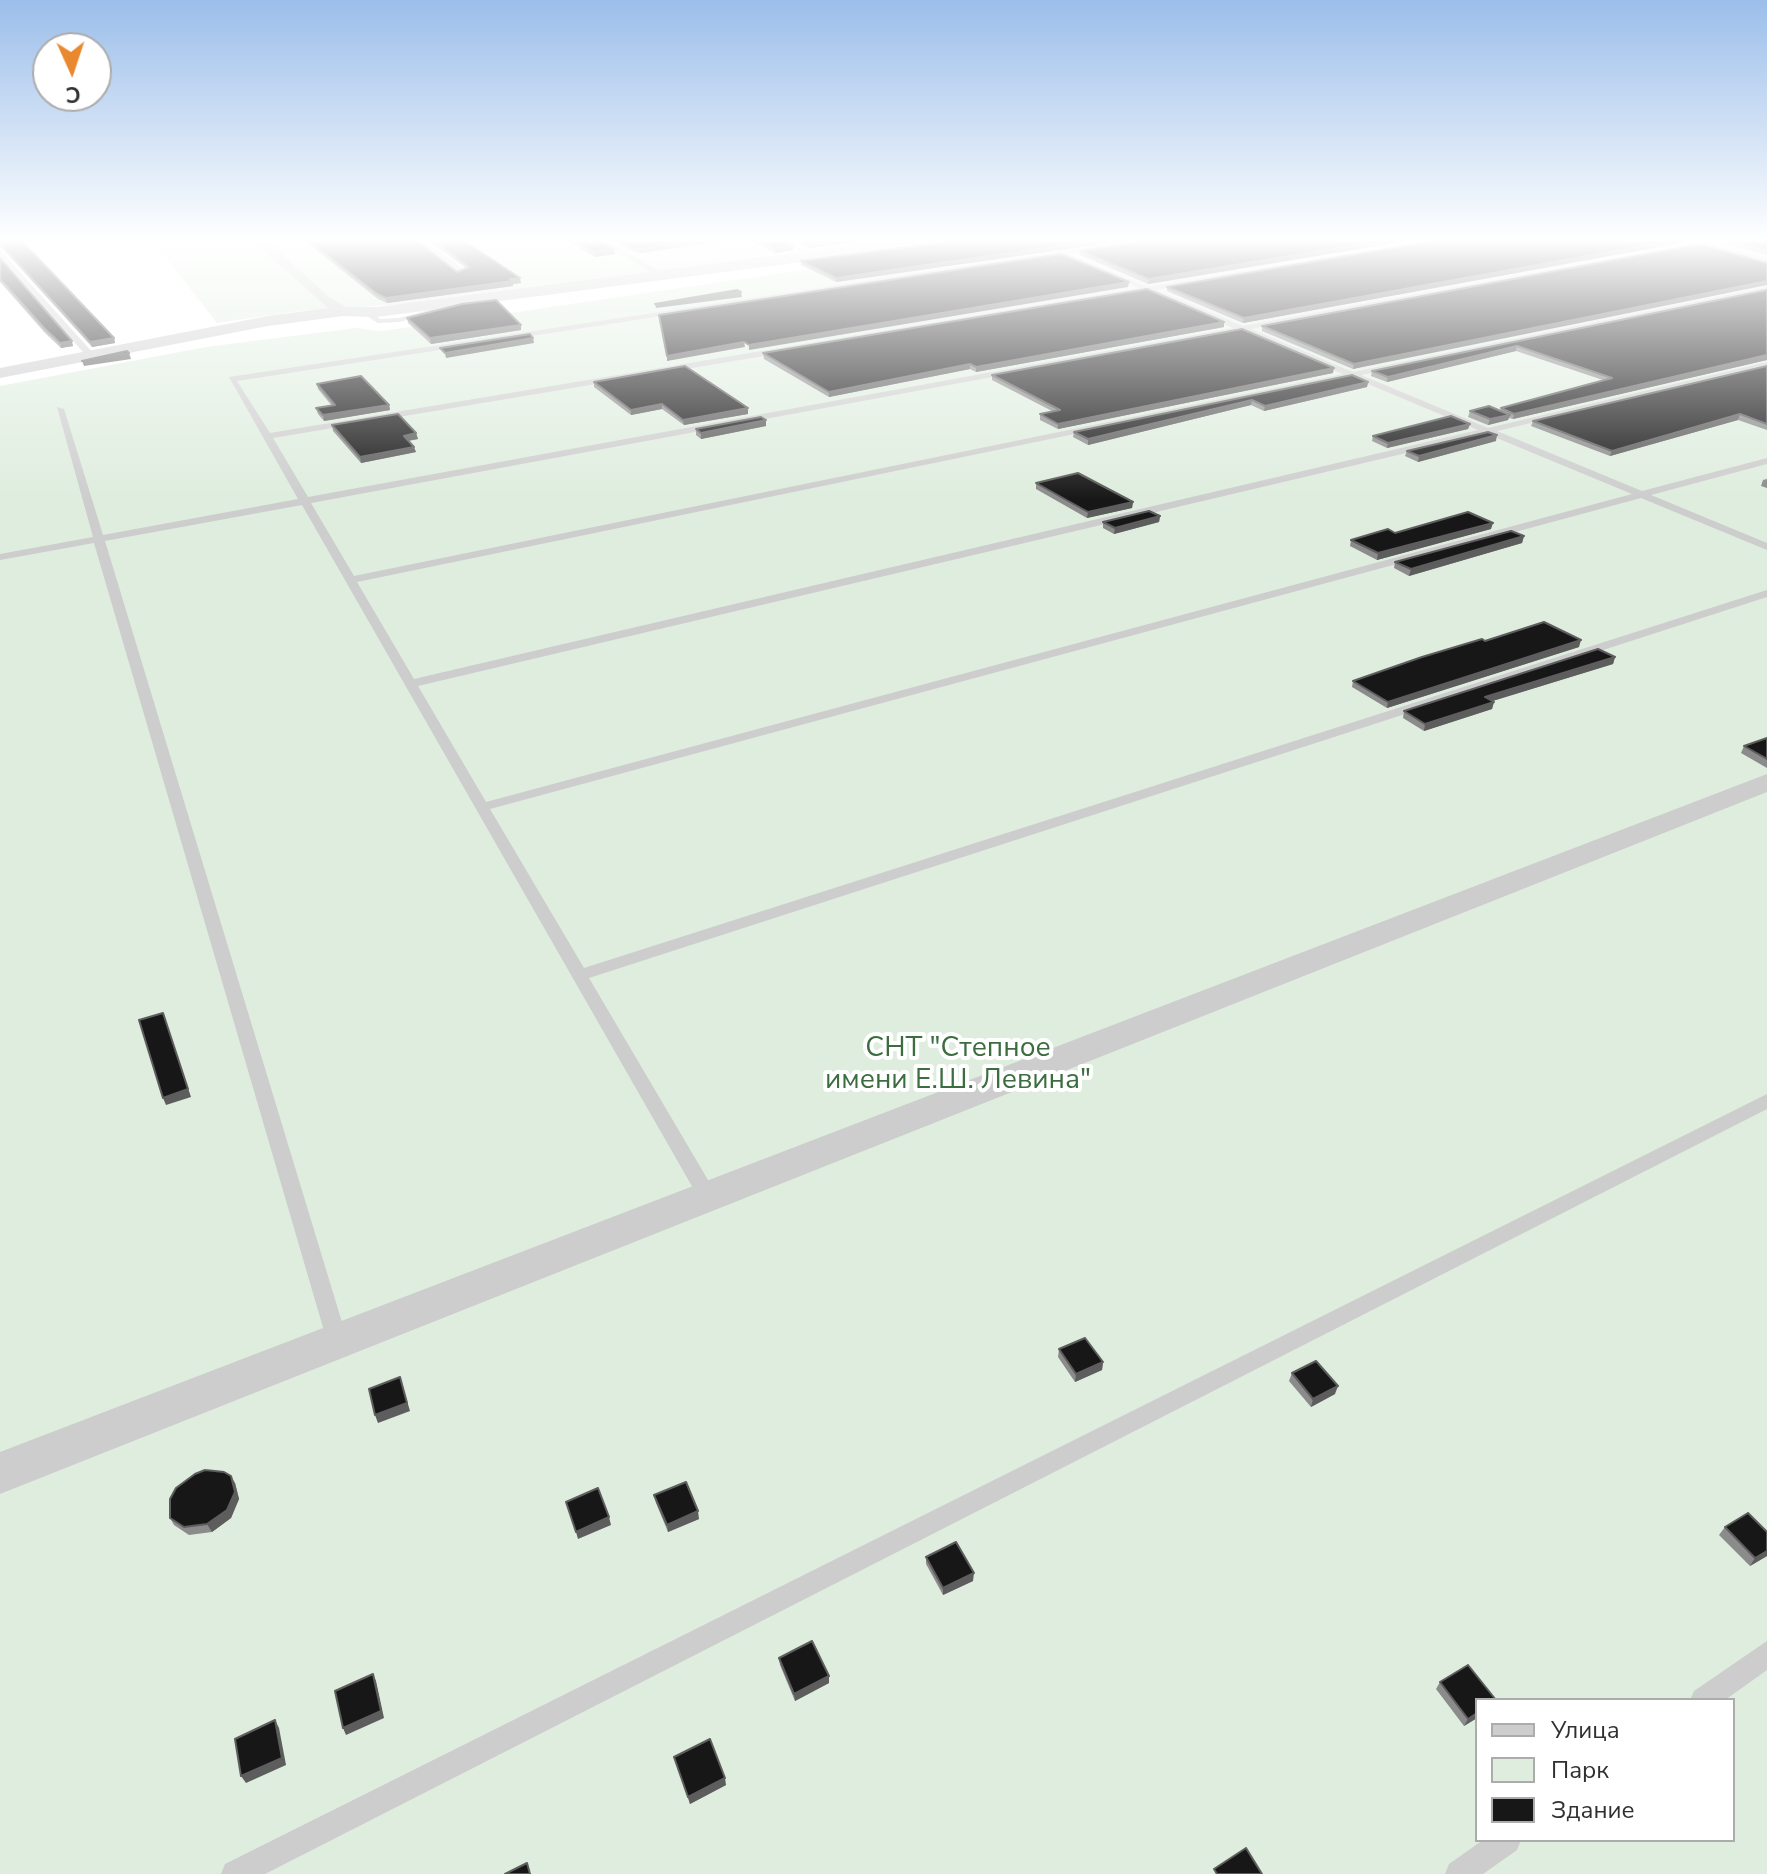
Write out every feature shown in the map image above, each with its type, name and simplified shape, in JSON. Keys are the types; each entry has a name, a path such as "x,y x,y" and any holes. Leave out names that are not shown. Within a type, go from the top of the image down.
{"street":[{"path":"0,373 245,325"},
{"path":"0,1473 1767,782"}],"lane":[{"path":"62,325 91,356"},
{"path":"585,325 232,379 708,1197"},
{"path":"267,436 930,325"},
{"path":"1235,325 1767,547"},
{"path":"0,557 1262,325"},
{"path":"351,580 1589,325"},
{"path":"411,684 1767,365"},
{"path":"60,409 337,1342"},
{"path":"482,807 1767,461"},
{"path":"580,975 1767,593"},
{"path":"235,1874 1767,1101"},
{"path":"1706,1698 1767,1654"},
{"path":"1459,1874 1504,1842"}],"green space":[{"name":"СНТ \"Степное имени Е.Ш. Левина\"","path":"424,325 1767,325 1767,1874 0,1874 0,386 206,347 356,328 380,331"}],"building":[{"path":"42,325 59,325 72,341 60,343"},
{"path":"75,325 102,325 114,338 90,342"},
{"path":"416,325 518,325 430,338"},
{"path":"661,325 867,325 749,345 744,342 667,356"},
{"path":"928,325 1205,325 976,367 970,364 829,392 763,353"},
{"path":"1265,325 1546,325 1354,364 1262,326"},
{"path":"1594,325 1767,325 1767,355 1514,414 1501,408 1612,378 1517,346 1388,377 1372,371"},
{"path":"1242,329 1334,368 1058,424 1040,414 1060,410 992,375"},
{"path":"530,334 533,338 445,353 440,348"},
{"path":"127,351 129,353 82,361"},
{"path":"685,366 748,408 683,420 662,404 631,410 594,382"},
{"path":"1767,366 1767,424 1740,414 1612,451 1533,421"},
{"path":"1352,375 1368,382 1265,406 1252,400 1088,439 1074,432"},
{"path":"361,376 389,405 323,415 316,408 335,405 317,384"},
{"path":"1489,406 1510,415 1490,419 1470,411"},
{"path":"398,414 416,433 404,436 414,447 360,457 332,425"},
{"path":"1451,416 1470,424 1388,443 1373,436"},
{"path":"761,417 766,420 701,433 696,429"},
{"path":"1488,432 1497,435 1419,456 1407,451"},
{"path":"1078,473 1133,502 1088,512 1036,483"},
{"path":"1149,511 1160,516 1115,528 1103,522"},
{"path":"1468,512 1493,523 1378,553 1351,540 1388,529 1395,533"},
{"path":"1511,531 1524,536 1411,569 1395,562"},
{"path":"1544,622 1581,640 1388,702 1353,681 1422,657"},
{"path":"1598,649 1615,657 1485,697 1494,702 1425,724 1404,711"},
{"path":"1767,738 1767,759 1744,746"},
{"path":"163,1013 188,1089 163,1098 139,1020"},
{"path":"1085,1338 1103,1362 1076,1374 1059,1349"},
{"path":"1316,1361 1338,1386 1313,1399 1292,1373"},
{"path":"400,1377 407,1403 375,1415 369,1389"},
{"path":"205,1470 231,1476 235,1492 227,1510 207,1524 184,1527 170,1518 170,1499 176,1488"},
{"path":"686,1482 698,1511 667,1525 654,1495"},
{"path":"598,1488 609,1517 576,1532 566,1502"},
{"path":"1748,1513 1767,1532 1767,1551 1755,1558 1725,1527"},
{"path":"956,1542 974,1573 943,1588 926,1557"},
{"path":"812,1641 829,1676 794,1694 779,1658"},
{"path":"1468,1665 1494,1698 1475,1698 1475,1714 1468,1719 1440,1682"},
{"path":"373,1674 381,1711 343,1728 335,1691"},
{"path":"275,1720 282,1758 241,1776 235,1739"},
{"path":"710,1739 725,1778 688,1797 674,1757"},
{"path":"1246,1848 1262,1874 1217,1874 1214,1869"},
{"path":"527,1863 530,1874 505,1874"}]}
